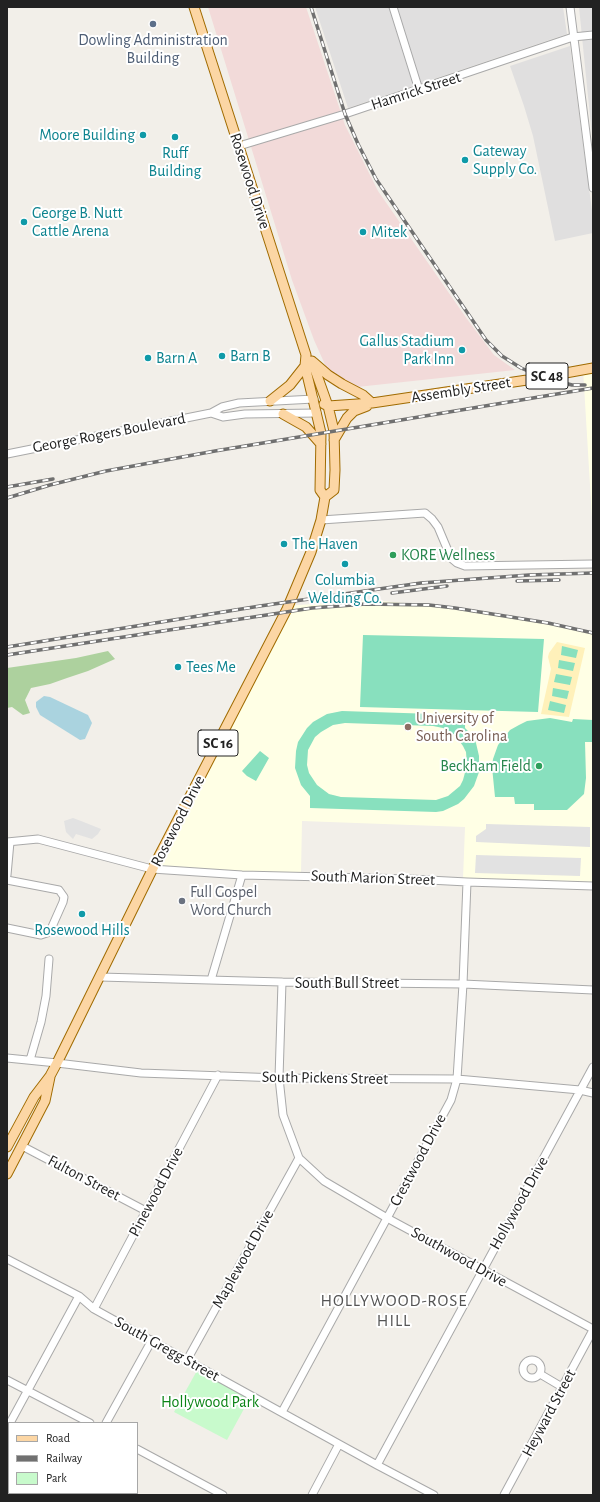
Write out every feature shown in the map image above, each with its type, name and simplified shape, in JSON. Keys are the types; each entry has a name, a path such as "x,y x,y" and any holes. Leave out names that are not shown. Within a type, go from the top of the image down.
{"main road":[{"name":"Rosewood Drive","path":"7,1148 34,1096 50,1076 57,1063 152,869 287,609 311,552 321,520 325,497 334,490 334,431 328,406 308,360 194,7"},
{"name":"Rosewood Drive","path":"308,360 321,434 320,490 325,497"},
{"path":"270,401 290,385 308,360 342,384 363,395 372,404 354,411 346,418 334,440"},
{"name":"Assembly Street","path":"314,400 328,406 372,404 527,380 593,368"},
{"name":"Assembly Street","path":"317,413 328,406"},
{"path":"283,414 306,427 321,444"},
{"name":"Rosewood Drive","path":"7,1174 45,1101 50,1076"}],"street":[{"path":"393,7 419,90"},
{"path":"570,7 573,38 590,143 593,188"},
{"name":"Hamrick Street","path":"239,146 419,90 573,38 593,35"},
{"name":"George Rogers Boulevard","path":"7,454 211,413 222,407 239,403 314,400"},
{"name":"George Rogers Boulevard","path":"211,413 223,416 245,414 317,413"},
{"path":"321,520 425,513 438,527 451,558 461,565 593,564"},
{"name":"South Marion Street","path":"8,842 38,839 152,869 242,875 410,878 467,882 593,886"},
{"path":"7,875 8,842"},
{"path":"211,980 242,875"},
{"path":"7,880 58,890 64,897 64,902 51,929 47,933 41,935 7,928"},
{"name":"Crestwood Drive","path":"282,1412 451,1100 457,1079 467,882"},
{"path":"30,1060 41,1022 46,996 49,959"},
{"name":"South Bull Street","path":"100,977 282,982 463,984 593,990"},
{"name":"Southwood Drive","path":"282,982 279,1078 283,1115 299,1158 324,1181 387,1218 593,1330"},
{"path":"7,1058 57,1063"},
{"name":"South Pickens Street","path":"57,1063 141,1073 279,1078 457,1079 580,1090 593,1093"},
{"name":"Hollywood Drive","path":"377,1465 593,1067"},
{"name":"Pinewood Drive","path":"94,1309 218,1075"},
{"name":"Fulton Street","path":"22,1146 146,1211"},
{"name":"Maplewood Drive","path":"186,1360 299,1158"},
{"name":"South Gregg Street","path":"7,1259 79,1296 94,1309 434,1495"},
{"path":"11,1422 79,1296"},
{"name":"Heyward Street","path":"504,1495 593,1330"},
{"path":"107,1422 152,1340"},
{"path":"540,1374 562,1387"},
{"path":"7,1380 88,1422"},
{"path":"312,1495 339,1444"},
{"path":"138,1449 223,1495"}],"shaded area":[{"path":"208,7 306,7 345,125 378,191 467,319 494,355 515,370 357,387 342,382 327,369 314,340 292,280"},
{"path":"315,7 563,7 567,34 348,108"},
{"path":"579,7 593,7 592,136"},
{"path":"570,46 593,218 593,233 555,241 533,136 510,66"},
{"path":"593,367 593,535 583,369"},
{"name":"University of South Carolina","path":"370,600 440,606 552,624 593,633 593,884 463,879 465,827 302,821 301,873 150,868 285,606"},
{"path":"73,818 101,829 92,839 76,834 73,839 66,832 64,821"},
{"path":"486,824 590,827 590,847 476,842 476,836 486,829"},
{"path":"476,855 581,858 580,876 475,873"}],"green space":[{"path":"363,635 544,639 538,712 360,707"},
{"path":"562,646 578,650 576,658 561,655"},
{"path":"108,651 115,659 88,671 50,684 31,688 25,700 30,713 23,715 12,707 7,708 7,668 76,658"},
{"path":"559,660 575,663 573,671 558,668"},
{"path":"556,674 572,677 570,685 554,682"},
{"path":"553,688 569,691 567,699 552,696"},
{"path":"550,701 566,705 564,713 548,710"},
{"path":"342,711 465,715 465,728 472,735 476,743 479,756 479,772 474,786 458,804 443,811 436,812 310,808 310,796 301,785 295,768 296,751 298,742 307,728 313,722 327,714","holes":["345,723 433,726 443,728 455,735 466,752 467,765 463,780 460,786 448,796 436,800 341,797 329,794 317,785 309,773 307,765 308,750 315,737 333,725"]},
{"name":"Beckham Field","path":"550,718 572,722 573,719 593,720 593,742 585,742 586,778 584,794 567,810 534,810 534,804 515,804 514,797 495,797 492,767 498,745 510,730 519,725 527,721"},
{"path":"260,751 269,758 256,781 242,771"},
{"name":"Hollywood Park","path":"199,1367 251,1396 227,1440 174,1412"}],"sand":[{"path":"557,642 585,648 569,717 541,714 551,669 548,657 549,653"}],"water":[{"path":"44,696 50,697 88,715 92,723 85,739 80,740 40,715 36,707 36,702"}],"railway":[{"path":"311,7 345,114 376,179 486,340 502,356 521,368 542,377 572,385 585,385"},
{"path":"7,498 50,485 106,471 215,451 593,388"},
{"path":"7,487 53,479"},
{"path":"7,647 260,606 421,583 529,575 593,573"},
{"path":"517,581 559,580"},
{"path":"392,593 447,586"},
{"path":"7,655 312,608 366,604 429,605 455,608 548,623 593,633"}],"place":[{"name":"Dowling Administration Building","path":"153,24"},
{"name":"Moore Building","path":"143,135"},
{"name":"Ruff Building","path":"175,137"},
{"name":"Gateway Supply Co.","path":"465,160"},
{"name":"George B. Nutt Cattle Arena","path":"24,222"},
{"name":"Mitek","path":"363,232"},
{"name":"Gallus Stadium Park Inn","path":"462,350"},
{"name":"Barn B","path":"222,356"},
{"name":"Barn A","path":"148,358"},
{"name":"The Haven","path":"284,544"},
{"name":"KORE Wellness","path":"393,555"},
{"name":"Columbia Welding Co.","path":"345,564"},
{"name":"Tees Me","path":"178,667"},
{"name":"University of South Carolina","path":"408,727"},
{"name":"Beckham Field","path":"539,766"},
{"name":"Full Gospel Word Church","path":"182,901"},
{"name":"Rosewood Hills","path":"82,914"}],"district":[{"name":"HOLLYWOOD-ROSE HILL","path":"394,1311"}]}
